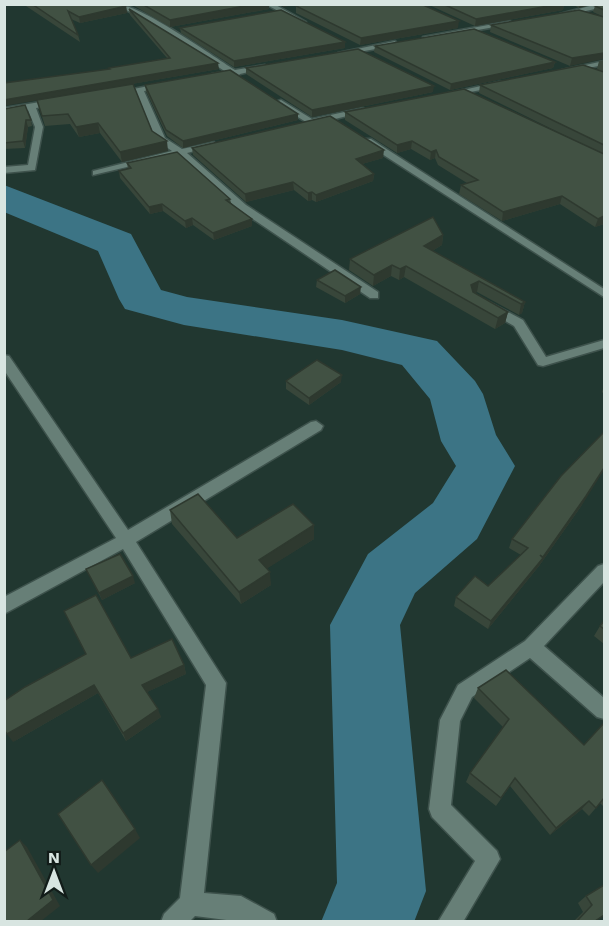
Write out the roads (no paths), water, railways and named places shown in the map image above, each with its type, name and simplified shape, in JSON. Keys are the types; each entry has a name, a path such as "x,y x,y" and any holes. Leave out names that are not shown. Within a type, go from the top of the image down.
{"street":[{"path":"119,4 169,31 243,79"},
{"path":"557,4 596,18"},
{"path":"554,16 604,5"},
{"path":"270,9 282,11 310,26"},
{"path":"282,11 292,9"},
{"path":"414,40 519,21"},
{"path":"462,25 493,38"},
{"path":"169,31 180,28"},
{"path":"334,54 403,42"},
{"path":"348,45 367,55"},
{"path":"558,68 569,69 604,63"},
{"path":"209,77 278,64"},
{"path":"581,67 597,74"},
{"path":"437,93 464,92 511,82"},
{"path":"106,94 174,83"},
{"path":"139,89 161,140 179,151 242,207 374,295"},
{"path":"464,92 475,97"},
{"path":"272,97 311,122"},
{"path":"4,111 63,101"},
{"path":"4,170 32,168 39,126 31,107"},
{"path":"300,124 378,108"},
{"path":"332,118 342,124"},
{"path":"361,137 604,294"},
{"path":"96,172 223,141"},
{"path":"477,298 519,323 543,362 604,344"},
{"path":"4,359 126,540 216,683 191,904 172,921"},
{"path":"4,606 126,540 316,426"},
{"path":"449,921 489,859 440,809 450,720 465,691 531,647 604,571"},
{"path":"531,647 604,710"},
{"path":"191,904 241,908 266,921"}],"waterway":[{"path":"4,197 116,243 142,299 184,311 342,335 419,353 456,394 469,441 486,466 455,521 391,574 365,625 382,891 366,922"}]}
